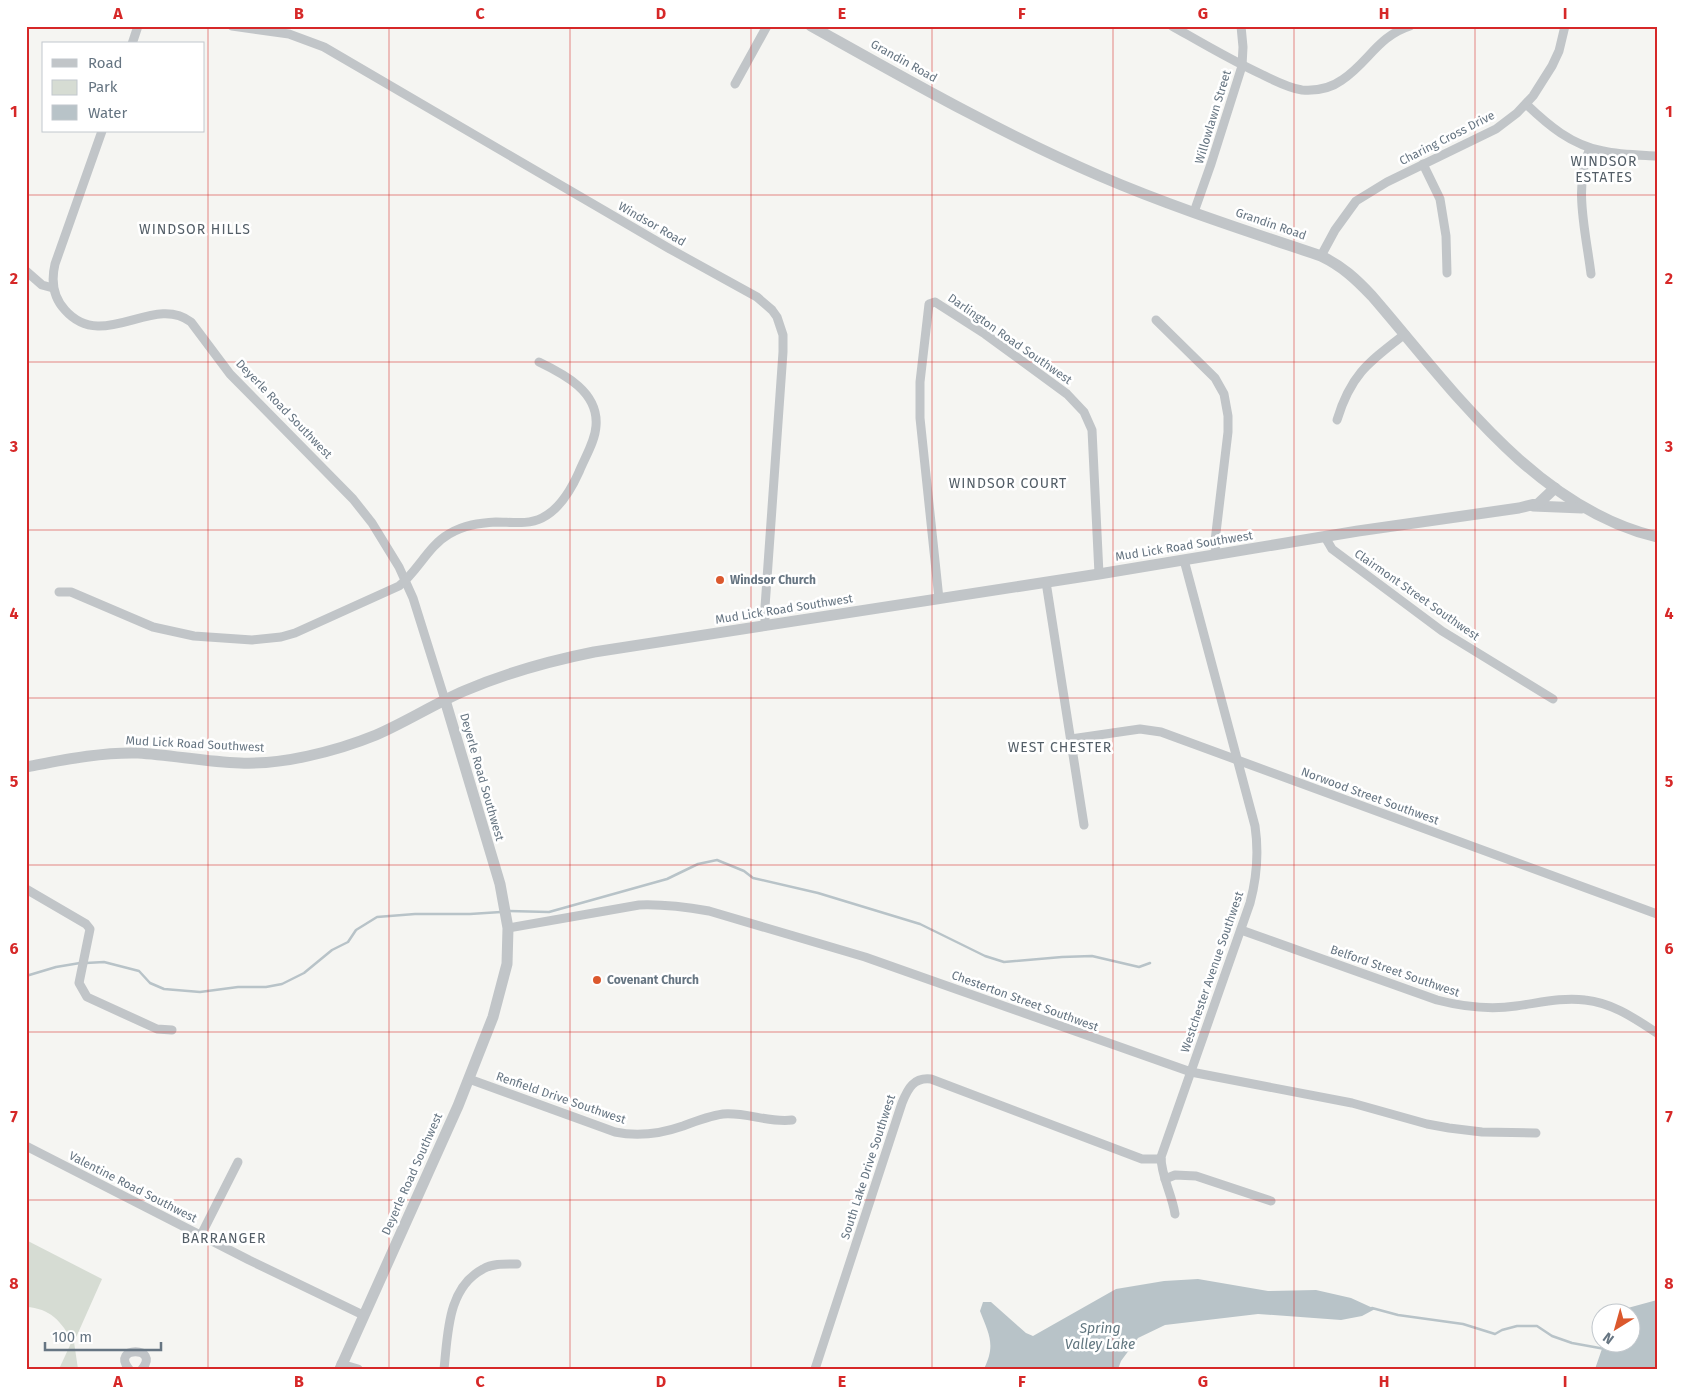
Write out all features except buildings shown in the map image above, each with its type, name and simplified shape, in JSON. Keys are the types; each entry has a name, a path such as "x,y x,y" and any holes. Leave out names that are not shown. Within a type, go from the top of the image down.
{"street":[{"path":"133,42 138,26"},
{"name":"Windsor Road","path":"232,26 290,30 324,47 670,249 757,297 772,310 781,325 783,352 764,607 765,626"},
{"path":"736,84 768,26"},
{"name":"Grandin Road","path":"811,26 989,124 1099,176 1334,262 1354,276 1479,421 1520,460 1584,508 1622,526 1657,537"},
{"path":"1172,26 1242,66 1302,90 1323,88 1342,80 1394,32 1410,26"},
{"name":"Willowlawn Street","path":"1194,212 1242,66 1241,26"},
{"name":"Charing Cross Drive","path":"1321,256 1335,230 1356,201 1387,182 1496,129 1517,114 1544,81 1559,50 1565,26"},
{"path":"1526,104 1555,130 1590,148 1605,152 1657,156"},
{"path":"26,271 42,286 53,288 55,264 102,132"},
{"path":"1590,148 1583,167 1581,193 1591,274"},
{"path":"1423,164 1440,199 1446,236 1447,273"},
{"name":"Deyerle Road Southwest","path":"53,288 62,308 77,322 93,326 115,325 151,316 172,314 185,317 191,322 230,374 353,499 368,518 387,546 406,580 425,634 500,884 507,919 507,964 493,1018 469,1079 340,1367"},
{"name":"Darlington Road Southwest","path":"939,599 920,418 920,382 929,304 932,302 935,302 1067,394 1084,412 1092,430 1099,574"},
{"path":"1156,320 1215,378 1227,402 1228,432 1215,541 1216,555"},
{"path":"1337,420 1344,399 1354,380 1374,358 1405,334"},
{"path":"59,592 71,592 153,627 174,632 252,640 281,637 295,633 396,588 406,580 429,551 447,535 459,528 476,524 536,521 551,512 569,492 594,436 596,419 594,409 585,394 571,380 539,362"},
{"name":"Mud Lick Road Southwest","path":"26,768 76,758 109,754 146,754 238,763 279,761 307,756 355,743 445,700 491,681 556,660 602,651 1531,506 1545,499 1555,488"},
{"path":"1531,506 1584,508"},
{"name":"Clairmont Street Southwest","path":"1325,537 1332,549 1428,621 1553,699"},
{"name":"Westchester Avenue Southwest","path":"1175,1214 1172,1196 1165,1179 1161,1159 1163,1147 1241,930 1252,894 1258,857 1255,826 1184,560"},
{"path":"1046,582 1084,825"},
{"name":"Norwood Street Southwest","path":"1070,739 1118,732 1149,730 1186,741 1657,914"},
{"path":"26,889 86,924 90,929 79,983 87,997 157,1029 172,1030"},
{"name":"Chesterton Street Southwest","path":"507,919 639,905 687,907 709,911 865,958 1190,1072 1352,1103 1449,1128 1482,1132 1536,1133"},
{"name":"Belford Street Southwest","path":"1241,930 1437,1000 1467,1007 1492,1009 1562,999 1587,1000 1622,1010 1657,1033"},
{"name":"South Lake Drive Southwest","path":"815,1369 902,1103 909,1087 914,1082 924,1078 931,1079 1142,1159 1161,1159"},
{"name":"Renfield Drive Southwest","path":"469,1079 624,1134 652,1134 681,1127 711,1116 724,1114 751,1116 771,1121 792,1120"},
{"name":"Valentine Road Southwest","path":"26,1146 363,1315"},
{"path":"201,1235 238,1162"},
{"path":"1165,1179 1175,1175 1196,1176 1271,1201"},
{"path":"444,1369 451,1312 456,1297 467,1281 483,1269 496,1264 517,1264"},
{"path":"128,1369 125,1361 126,1356 133,1350 142,1352 145,1356 147,1368"},
{"path":"340,1367 358,1369"}],"green space":[{"path":"26,1240 102,1279 74,1342 78,1369 59,1369 72,1341 59,1322 42,1310 26,1307"}],"water":[{"name":"Spring Valley Lake","path":"1198,1279 1268,1291 1316,1290 1351,1298 1375,1309 1362,1316 1341,1320 1258,1314 1165,1325 1138,1338 1121,1361 1118,1369 984,1369 990,1353 990,1340 980,1311 983,1302 991,1302 1026,1333 1033,1336 1116,1289 1164,1281"},
{"path":"1657,1300 1657,1369 1595,1369 1601,1352 1640,1352 1640,1305"}],"waterway":[{"path":"509,911 549,912 667,879 698,864 717,860 744,871 753,878 818,893 920,924 985,956 1004,962 1092,956 1139,967 1150,963"},
{"path":"86,963 104,962 139,971 150,983 164,989 200,992 238,987 266,987 282,984 304,973 332,950 348,942 356,930 377,917 501,912"},
{"path":"26,976 56,967 80,963"},
{"path":"1372,1308 1398,1315 1463,1324 1495,1334 1517,1326 1537,1326 1552,1336 1572,1343 1590,1346"}],"place":[{"name":"Windsor Church","path":"720,580"},
{"name":"Covenant Church","path":"597,980"}],"district":[{"name":"WINDSOR ESTATES","path":"1604,170"},
{"name":"WINDSOR HILLS","path":"195,229"},
{"name":"WINDSOR COURT","path":"1008,483"},
{"name":"WEST CHESTER","path":"1060,747"},
{"name":"BARRANGER","path":"224,1238"}]}
